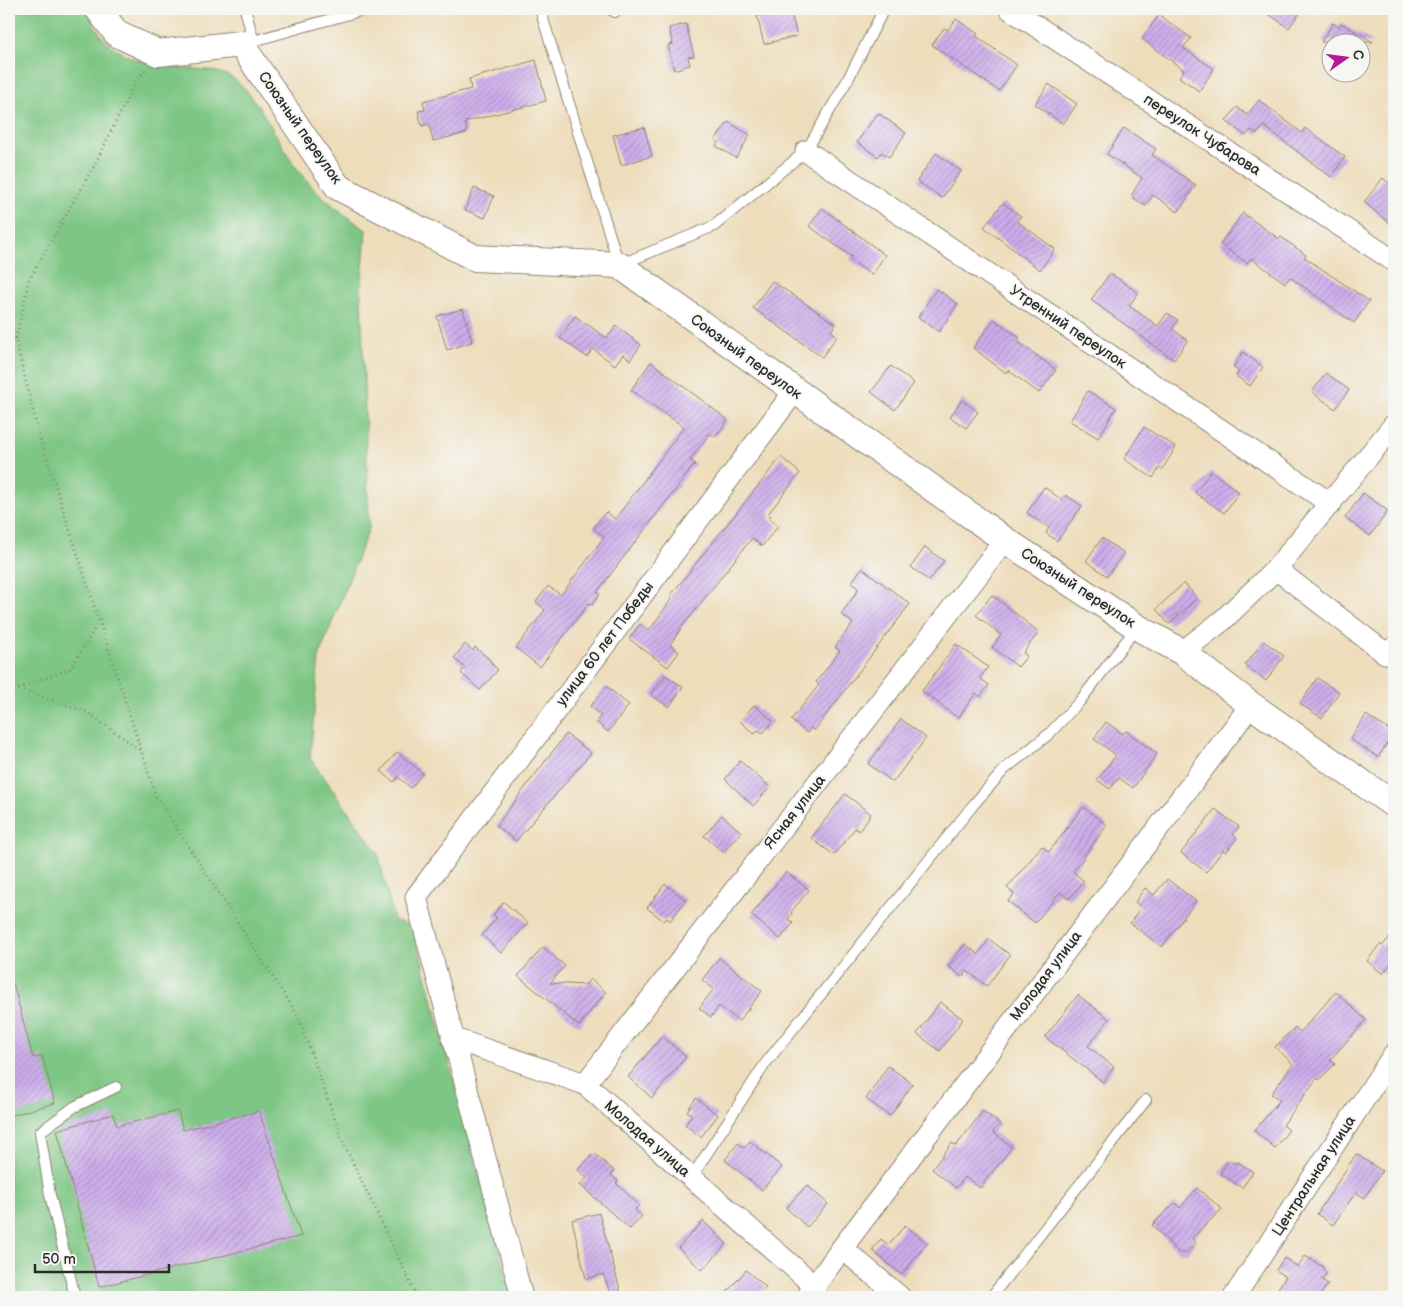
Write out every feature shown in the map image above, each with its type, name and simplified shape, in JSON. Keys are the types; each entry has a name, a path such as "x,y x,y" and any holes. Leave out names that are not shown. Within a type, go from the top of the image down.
{"street":[{"path":"98,9 117,34 158,54 248,43"},
{"name":"переулок Чубарова","path":"1010,9 1394,261"},
{"name":"Союзный переулок","path":"248,43 338,187 474,258 619,265 794,392 1005,540 1137,628 1182,652 1250,705 1394,805"},
{"name":"Утренний переулок","path":"806,151 1331,504"},
{"name":"улица 60 лет Победы","path":"452,1038 416,897 794,392"},
{"path":"1182,652 1223,620 1276,569 1394,425"},
{"name":"Ясная улица","path":"585,1084 1005,540"},
{"path":"1276,569 1385,653 1394,648"},
{"name":"Молодая улица","path":"452,1038 585,1084 691,1178 811,1292 842,1248 1250,705"},
{"path":"452,1038 522,1297"},
{"name":"Центральная улица","path":"1234,1297 1394,1054"},
{"path":"842,1248 900,1297"}],"lane":[{"path":"245,9 248,43 367,9"},
{"path":"540,9 619,265 714,226 806,151 884,9"},
{"path":"691,1178 765,1064 961,820 1005,769 1049,734 1062,721 1137,628"},
{"path":"75,1297 50,1195 40,1132 74,1107 116,1087"},
{"path":"990,1297 1146,1100"}],"path":[{"path":"16,339 29,280 94,166 136,81 158,54"},
{"path":"9,312 39,435 156,796 298,1016 343,1142 417,1297"},
{"path":"9,692 71,668 99,623"},
{"path":"19,689 87,712 141,750"}],"green space":[{"path":"9,9 88,9 101,36 110,45 133,58 161,66 214,71 235,80 252,97 305,179 330,203 366,230 361,294 369,528 319,656 310,758 378,853 394,920 413,927 512,1297 9,1297"}],"building":[{"path":"790,9 797,36 764,44 757,16"},
{"path":"1261,9 1302,9 1289,28"},
{"path":"1159,15 1191,38 1183,48 1214,69 1199,91 1179,77 1184,70 1142,39"},
{"path":"956,19 978,34 976,36 1017,65 999,91 932,45 944,28 948,30"},
{"path":"1333,23 1339,27 1341,23 1356,32 1327,32"},
{"path":"686,24 694,56 688,57 690,65 674,70 668,45 673,44 669,28"},
{"path":"536,60 546,101 465,122 467,133 433,141 429,124 422,126 418,111 425,110 423,101 471,89 469,79"},
{"path":"1049,84 1077,104 1063,124 1035,104"},
{"path":"1259,100 1302,133 1305,128 1345,157 1331,177 1264,126 1257,134 1251,130 1246,136 1226,121 1237,107 1247,115"},
{"path":"878,113 906,133 889,157 882,152 878,157 857,142"},
{"path":"728,122 750,135 736,158 716,146 718,142 715,140"},
{"path":"644,127 652,156 621,165 613,135"},
{"path":"1124,128 1156,149 1152,155 1196,185 1178,212 1153,195 1145,206 1131,196 1142,178 1107,154"},
{"path":"936,153 961,171 942,198 917,181"},
{"path":"1383,178 1394,187 1394,227 1364,202"},
{"path":"474,188 494,196 485,218 465,210"},
{"path":"1003,203 1021,216 1017,221 1055,249 1040,270 984,227"},
{"path":"822,208 885,255 872,275 850,260 852,257 809,226"},
{"path":"1243,213 1279,239 1281,237 1306,255 1304,257 1369,301 1354,323 1290,277 1285,283 1251,258 1247,263 1220,244"},
{"path":"1110,273 1138,293 1129,306 1158,326 1167,313 1178,320 1172,329 1188,340 1174,360 1091,300"},
{"path":"772,281 836,324 831,331 837,336 822,357 753,308"},
{"path":"937,289 958,304 939,332 918,317"},
{"path":"463,309 472,342 447,350 437,316"},
{"path":"575,316 607,338 616,326 641,345 630,360 623,354 615,365 593,349 587,357 560,338"},
{"path":"994,319 1020,338 1017,341 1056,370 1039,393 1008,370 1006,373 973,348"},
{"path":"1243,352 1263,367 1250,386 1236,376 1239,372 1233,367"},
{"path":"651,362 728,420 715,437 710,433 690,460 695,464 597,592 600,594 592,605 589,603 540,667 516,648 545,610 536,602 548,586 561,595 604,537 593,528 606,512 615,519 684,427 631,390"},
{"path":"891,366 914,383 895,410 871,392"},
{"path":"1326,373 1349,390 1335,409 1312,392"},
{"path":"1088,391 1116,408 1098,438 1070,421"},
{"path":"962,400 978,412 966,428 950,417"},
{"path":"1144,427 1176,447 1162,470 1159,468 1153,478 1124,459"},
{"path":"781,457 800,473 768,514 771,516 769,519 778,526 762,546 752,538 682,627 670,645 679,652 668,667 629,639 640,624 649,631 672,598 670,596"},
{"path":"1211,471 1239,492 1224,513 1195,493"},
{"path":"1044,487 1062,500 1066,495 1082,506 1057,541 1046,533 1049,528 1027,513"},
{"path":"1363,493 1388,511 1370,536 1345,518"},
{"path":"1102,538 1124,553 1107,576 1086,561"},
{"path":"925,547 944,561 929,581 911,567"},
{"path":"862,568 910,604 814,731 811,728 807,733 791,720 819,685 816,682 840,651 835,647 853,623 841,614 857,592 858,588 851,583"},
{"path":"1184,583 1197,598 1169,624 1156,609"},
{"path":"992,595 1039,632 1023,653 1027,656 1018,667 992,647 1001,635 976,615"},
{"path":"1264,641 1284,656 1266,681 1245,665"},
{"path":"465,644 473,651 475,647 498,670 480,690 461,673 465,668 454,658"},
{"path":"956,644 988,667 980,678 989,685 980,697 976,693 958,718 922,691"},
{"path":"665,675 683,687 669,707 651,695"},
{"path":"1317,678 1339,692 1322,718 1300,704"},
{"path":"606,686 629,705 608,732 596,722 601,715 590,707"},
{"path":"754,705 773,721 763,733 758,730 754,734 740,721"},
{"path":"1366,715 1394,733 1378,757 1350,739"},
{"path":"901,719 926,738 893,782 868,764"},
{"path":"1106,722 1123,734 1126,731 1157,754 1133,788 1119,778 1110,789 1097,780 1116,755 1094,739"},
{"path":"566,734 591,753 516,841 496,826"},
{"path":"397,752 423,773 411,788 398,777 394,782 381,771"},
{"path":"740,761 770,787 753,806 725,779"},
{"path":"845,794 871,814 859,831 855,828 834,855 811,838"},
{"path":"1083,807 1107,825 1073,872 1084,881 1069,899 1060,892 1035,923 1008,901 1014,894 1007,888 1042,846 1049,852"},
{"path":"1215,809 1239,827 1233,834 1237,838 1226,852 1223,850 1206,872 1181,853"},
{"path":"722,815 741,832 723,852 704,836"},
{"path":"786,872 809,890 791,912 792,914 788,919 793,923 780,939 751,915"},
{"path":"1167,879 1196,901 1162,947 1130,923 1141,907 1135,902 1145,888 1154,895"},
{"path":"665,884 686,900 670,921 667,918 664,921 647,908"},
{"path":"504,902 528,923 501,953 482,935 497,918 493,915"},
{"path":"1394,933 1394,959 1383,974 1367,961 1380,944 1382,946"},
{"path":"989,939 1010,955 987,986 967,971 962,977 948,966 965,944 978,954"},
{"path":"543,947 565,966 550,983 585,985 590,979 606,992 579,1026 518,976"},
{"path":"719,958 762,991 739,1021 719,1006 711,1017 699,1008 714,989 702,980"},
{"path":"13,983 33,1058 42,1056 55,1103 9,1116 9,984"},
{"path":"1336,992 1366,1020 1330,1060 1335,1064 1319,1080 1317,1078 1283,1125 1289,1130 1275,1148 1254,1131 1280,1100 1271,1094 1293,1064 1275,1047 1295,1027 1300,1032"},
{"path":"1078,995 1109,1019 1088,1046 1114,1067 1103,1082 1045,1037"},
{"path":"940,1002 963,1019 940,1051 917,1034"},
{"path":"662,1036 686,1057 652,1098 628,1077"},
{"path":"888,1066 913,1084 890,1116 866,1099"},
{"path":"696,1098 718,1115 701,1137 685,1125 692,1115 687,1111"},
{"path":"178,1111 183,1130 259,1111 301,1236 99,1287 57,1130 113,1114 117,1126"},
{"path":"983,1111 1000,1124 993,1132 1012,1147 980,1188 965,1177 956,1188 932,1169 952,1143 956,1146"},
{"path":"750,1141 782,1167 762,1190 725,1160 738,1143 744,1148"},
{"path":"594,1153 614,1171 611,1175 618,1181 616,1183 639,1205 635,1210 642,1216 630,1229 580,1185 587,1178 578,1170"},
{"path":"1356,1154 1382,1171 1364,1198 1356,1192 1333,1225 1317,1214"},
{"path":"1229,1160 1235,1164 1238,1162 1253,1172 1242,1188 1220,1173"},
{"path":"807,1185 828,1204 807,1227 786,1208"},
{"path":"1197,1188 1222,1209 1192,1238 1196,1243 1185,1254 1182,1251 1180,1254 1152,1225 1175,1203 1180,1208"},
{"path":"599,1213 622,1297 612,1297 603,1274 586,1279 572,1220"},
{"path":"703,1221 727,1244 702,1270 678,1248"},
{"path":"905,1225 927,1243 902,1275 872,1250 881,1239 889,1245"},
{"path":"1305,1256 1322,1266 1326,1274 1322,1280 1328,1284 1319,1297 1286,1297 1276,1291 1286,1277 1276,1270 1284,1258 1298,1267"},
{"path":"746,1270 766,1287 758,1297 723,1297"}]}
